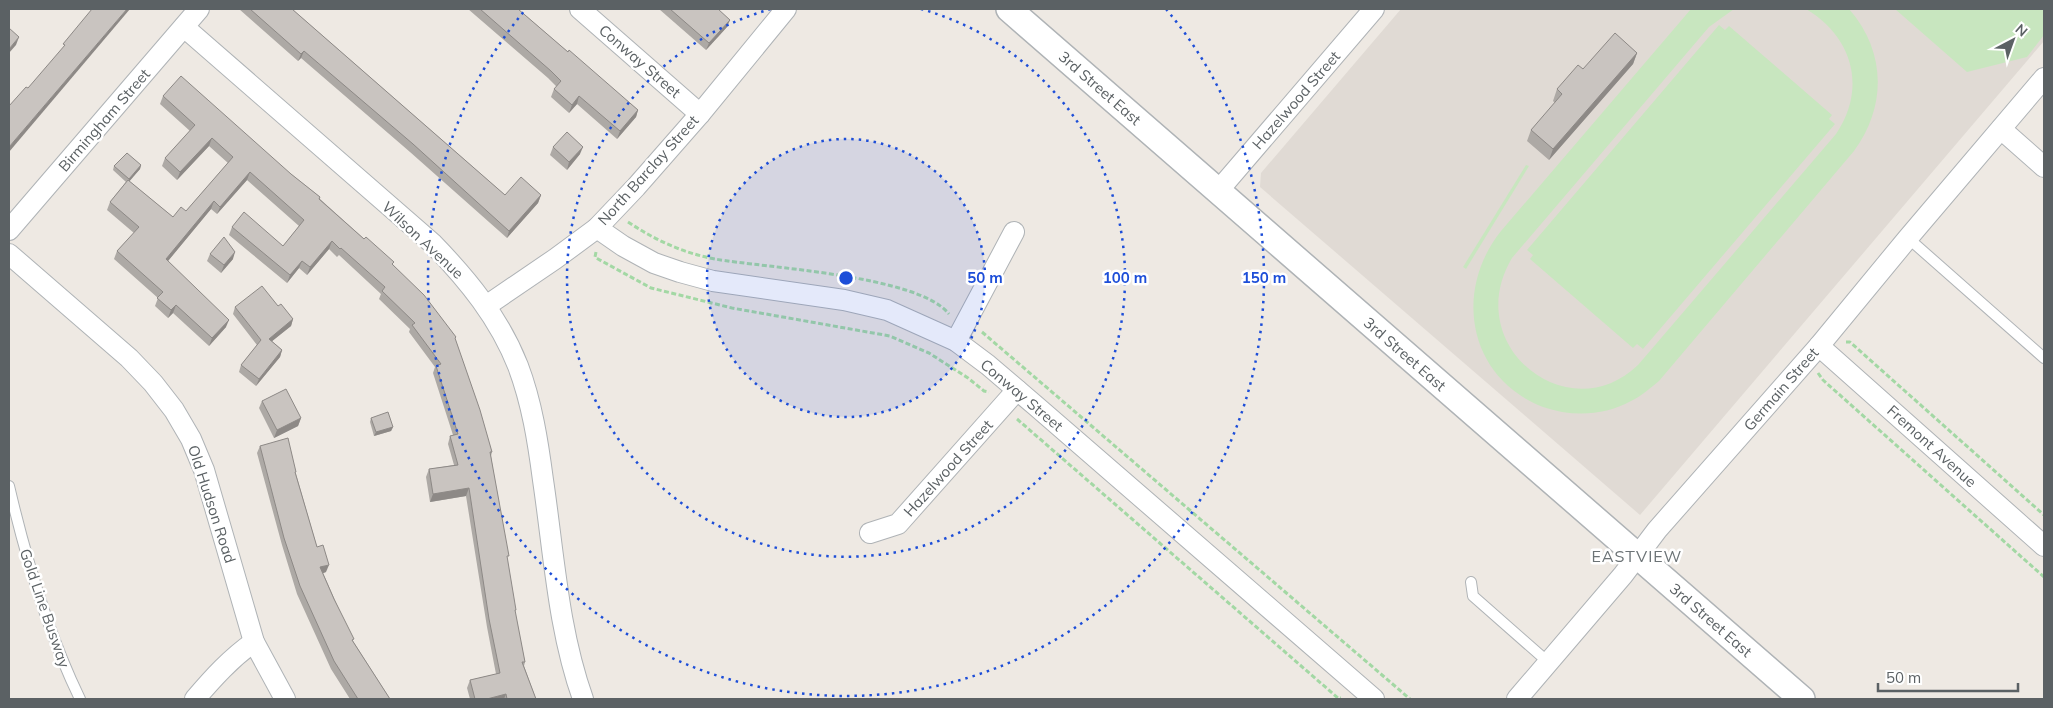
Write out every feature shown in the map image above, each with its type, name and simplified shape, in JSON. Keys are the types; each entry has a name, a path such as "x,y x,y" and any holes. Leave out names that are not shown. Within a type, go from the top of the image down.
{"street":[{"name":"Birmingham Street","path":"9,230 199,9"},
{"name":"Conway Street","path":"580,9 700,114"},
{"name":"North Barclay Street","path":"486,306 597,228 700,114 786,9"},
{"name":"3rd Street East","path":"1009,9 1802,699"},
{"name":"Hazelwood Street","path":"1218,191 1374,9"},
{"name":"Wilson Avenue","path":"184,27 432,243 462,274 486,306 507,342 529,398 539,451 562,625 570,661 583,699"},
{"name":"Germain Street","path":"1517,699 1637,556 1656,530 1819,346 2044,78"},
{"path":"2001,129 2044,167"},
{"name":"Conway Street","path":"597,228 623,246 654,263 680,272 713,281 844,300 887,310 956,341 1017,390 1370,698"},
{"path":"956,341 1014,232"},
{"name":"Old Hudson Road","path":"9,254 129,358 153,383 174,410 191,439 204,470 254,642 285,699"},
{"name":"Fremont Avenue","path":"1819,346 2044,546"},
{"name":"Hazelwood Street","path":"870,533 898,524 1017,390"},
{"path":"195,699 222,667 254,642"}],"lane":[{"path":"1908,238 2044,358"},
{"name":"Gold Line Busway","path":"9,486 26,557 60,658 80,699"},
{"path":"1471,582 1473,596 1548,662"}],"path":[{"path":"626,220 650,236 680,250 714,259 876,282 906,291 932,302 945,309 949,314"},
{"path":"596,250 595,256 598,259 651,288 732,308 890,336 928,353 988,392"},
{"path":"979,332 984,332 1410,699"},
{"path":"1844,342 1850,342 2044,515"},
{"path":"1818,373 1823,380 2044,577"},
{"path":"1016,416 1017,420 1338,698 1341,698"}],"shaded area":[{"path":"1401,9 2044,9 2044,41 1640,515 1260,187 1261,173"}],"green space":[{"path":"1691,9 1734,9 1709,27 1512,258 1500,290 1500,321 1511,348 1529,369 1554,384 1581,389 1610,383 1638,365 1836,134 1846,117 1851,99 1853,82 1850,65 1844,49 1835,34 1806,9 1849,9 1861,25 1876,61 1877,97 1872,116 1865,134 1854,151 1659,381 1635,399 1610,410 1576,413 1543,407 1518,394 1498,376 1484,354 1476,331 1473,305 1477,280 1486,255 1501,231"},
{"path":"1895,9 2044,9 2044,35 2027,57 1967,72"},
{"path":"1719,25 1725,30 1729,26 1832,115 1829,119 1835,124 1643,349 1637,344 1633,348 1530,259 1533,255 1527,250"},
{"path":"1526,165 1529,166 1466,269 1463,267"}],"building":[{"path":"92,9 127,9 9,147 9,106 26,87 28,88 65,45 63,44"},
{"path":"250,9 292,9 505,195 521,177 541,195 509,231 413,144 304,51 301,54"},
{"path":"480,9 518,9 638,110 620,131 579,96 572,105 554,89 561,81"},
{"path":"670,9 718,9 730,20 709,43"},
{"path":"9,28 19,37 9,49"},
{"path":"1615,33 1637,53 1553,149 1531,130 1562,94 1557,89 1578,65 1583,69"},
{"path":"181,76 291,174 320,197 319,199 364,239 366,237 394,262 392,264 424,295 456,337 492,452 490,452 509,556 507,556 515,610 525,662 522,662 536,699 507,699 506,694 487,699 475,699 470,680 500,673 489,619 469,488 433,494 429,469 458,465 450,436 458,434 436,366 441,364 412,325 415,323 382,291 385,287 332,241 310,267 302,261 290,275 232,227 244,212 283,246 304,220 250,172 220,207 214,201 166,259 229,320 212,338 176,305 171,310 157,298 163,292 117,251 139,227 110,202 128,180 173,217 181,207 186,211 233,157 212,138 180,172 165,158 195,125 163,96"},
{"path":"567,132 583,147 569,162 553,147"},
{"path":"127,153 141,165 129,179 114,166"},
{"path":"224,237 235,252 224,265 210,254"},
{"path":"262,286 278,306 281,304 293,319 269,339 282,350 259,379 241,365 261,340 235,307"},
{"path":"286,389 301,418 277,430 262,401"},
{"path":"388,412 393,427 376,432 371,418"},
{"path":"288,438 295,472 317,547 323,545 329,565 320,567 354,639 352,640 390,699 358,699 334,661 300,586 284,538 260,446"}],"district":[{"name":"EASTVIEW","path":"1637,556"}]}
